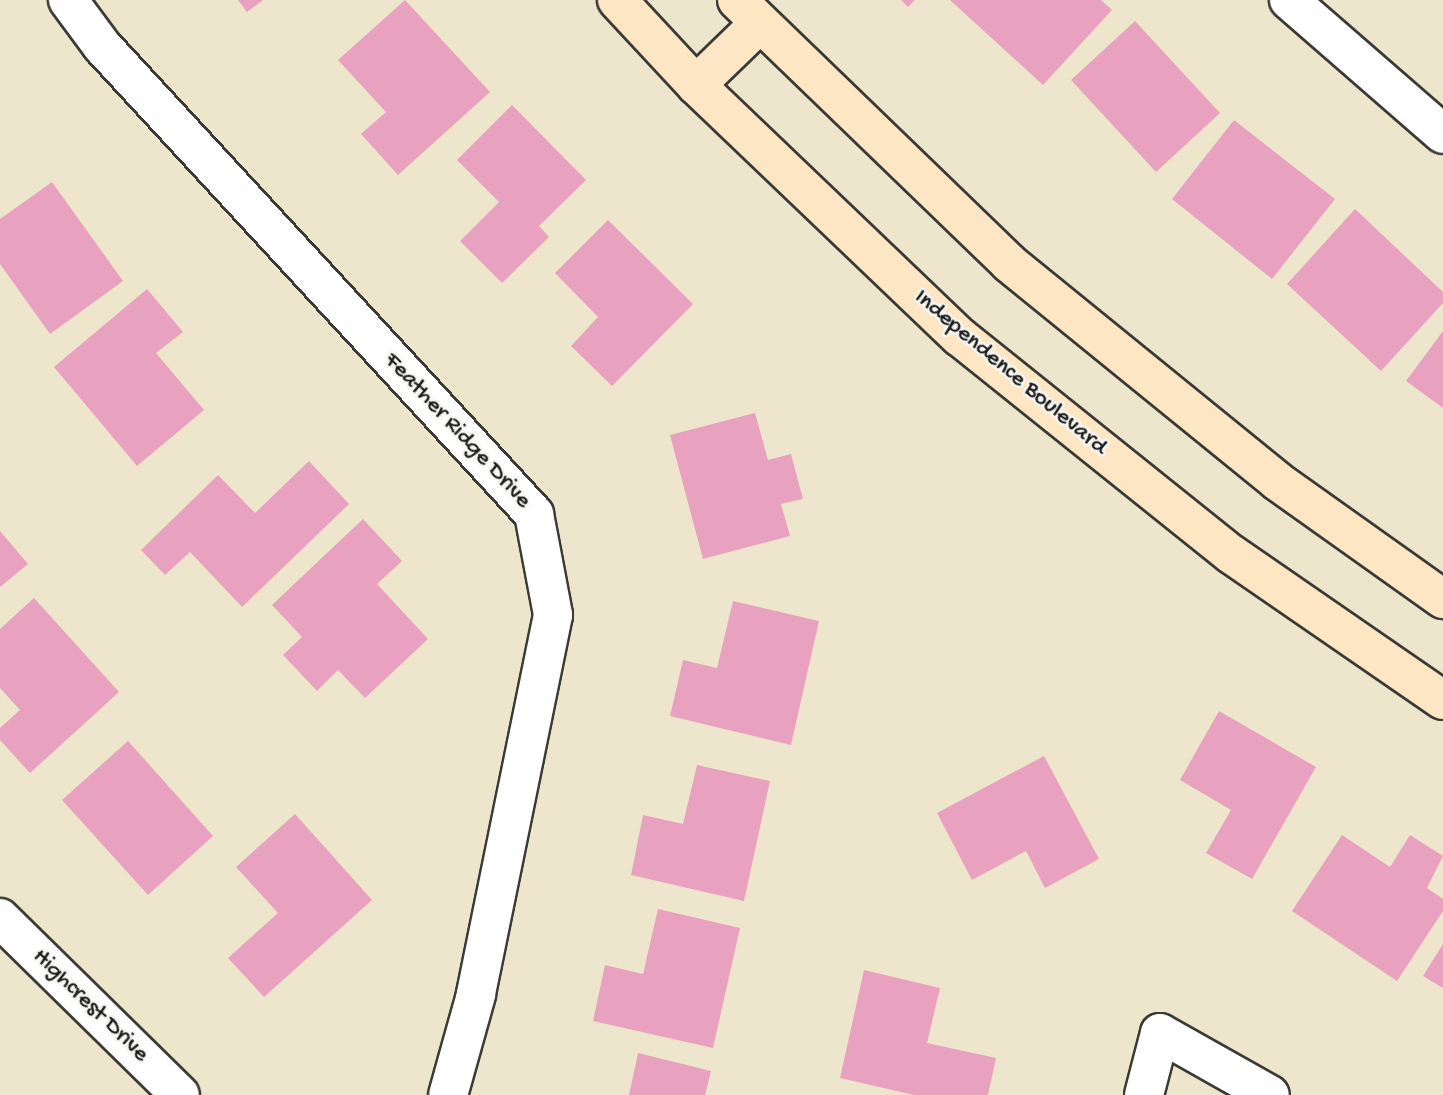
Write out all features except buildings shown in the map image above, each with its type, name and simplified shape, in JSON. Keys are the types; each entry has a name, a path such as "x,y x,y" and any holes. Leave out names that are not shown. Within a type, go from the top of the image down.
{"main road":[{"name":"Independence Boulevard","path":"617,0 696,85 960,337 1231,554 1442,697"},
{"path":"696,85 748,12 1009,263 1277,481 1443,599"}],"street":[{"name":"Feather Ridge Drive","path":"68,0 102,46 534,514 553,615 476,995 448,1095"},
{"path":"1289,0 1443,134"},
{"name":"Highcrest Drive","path":"0,918 180,1095"},
{"path":"1144,1095 1160,1032 1270,1095"}]}
